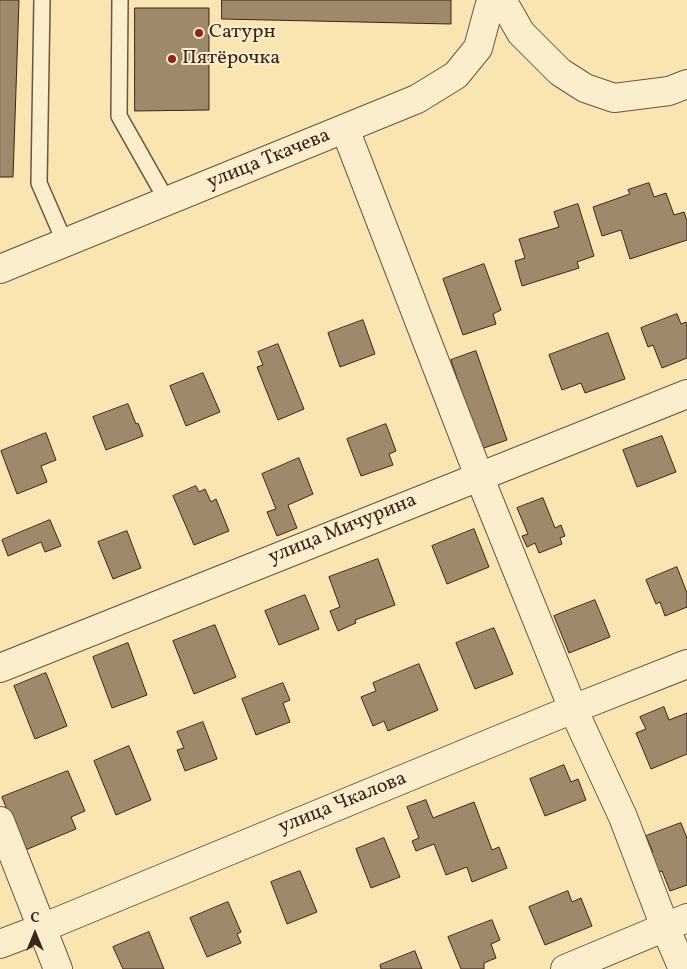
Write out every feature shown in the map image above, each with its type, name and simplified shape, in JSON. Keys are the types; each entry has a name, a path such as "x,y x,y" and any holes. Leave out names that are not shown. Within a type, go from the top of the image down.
{"street":[{"name":"улица Ткачева","path":"0,269 417,99 456,75 478,48 492,0"},
{"path":"502,0 522,33 560,72 585,88 614,98 669,91 687,84"},
{"path":"345,129 480,476 574,709 623,817 676,922 683,969"},
{"name":"улица Мичурина","path":"0,668 687,394"},
{"name":"улица Чкалова","path":"0,944 687,664"},
{"path":"0,821 58,969"},
{"path":"566,969 676,922"}],"lane":[{"path":"42,0 39,183 65,243"},
{"path":"120,0 118,116 167,201"}],"building":[{"path":"0,0 19,0 13,177 0,177"},
{"path":"222,0 451,0 451,24 222,19"},
{"name":"Пятёрочка","path":"135,8 209,8 209,110 135,111"},
{"path":"649,183 654,197 666,193 674,215 684,212 687,221 687,240 630,259 621,230 602,236 593,207 630,194 628,190"},
{"path":"578,204 594,256 577,262 579,268 522,286 515,261 525,258 519,239 559,227 554,212"},
{"path":"484,264 501,310 493,314 496,324 463,335 443,279"},
{"path":"677,314 681,324 686,322 687,326 687,358 662,368 653,345 648,347 641,328"},
{"path":"363,320 375,354 340,367 328,333"},
{"path":"608,333 625,379 585,393 581,383 562,390 549,355"},
{"path":"278,344 304,409 278,420 257,367 263,365 258,352"},
{"path":"476,351 507,440 481,449 451,360"},
{"path":"203,373 220,412 186,426 170,386"},
{"path":"128,404 143,436 106,450 93,417"},
{"path":"386,424 396,451 389,454 393,465 361,476 347,439"},
{"path":"46,433 56,460 41,466 47,482 17,494 1,451"},
{"path":"662,436 676,472 637,487 623,450"},
{"path":"299,458 313,494 288,505 297,528 277,536 267,512 276,509 262,474"},
{"path":"196,486 199,492 205,489 211,502 216,499 229,531 194,545 173,496"},
{"path":"543,498 555,528 561,525 565,536 560,538 562,544 539,553 535,543 527,547 522,536 528,534 517,508"},
{"path":"50,520 61,546 45,552 41,542 8,556 2,540"},
{"path":"474,529 489,567 447,584 432,546"},
{"path":"127,531 141,568 113,579 98,542"},
{"path":"378,559 395,605 355,620 356,623 338,631 330,611 340,607 329,577"},
{"path":"677,567 687,593 687,607 665,616 660,602 656,604 646,580"},
{"path":"305,595 319,629 279,645 265,611"},
{"path":"595,600 610,637 569,653 554,616"},
{"path":"215,625 236,677 194,694 173,641"},
{"path":"494,628 513,674 475,689 456,643"},
{"path":"128,643 147,695 112,708 93,657"},
{"path":"419,664 438,710 388,731 384,721 373,726 361,697 376,691 373,683"},
{"path":"46,673 67,726 35,739 14,686"},
{"path":"283,683 290,700 283,703 290,722 256,735 242,699"},
{"path":"664,707 669,720 687,713 687,754 651,769 636,733 646,729 640,717"},
{"path":"203,722 217,759 185,771 177,750 184,748 177,732"},
{"path":"129,746 151,800 116,815 94,761"},
{"path":"564,765 571,782 578,779 586,800 545,816 530,779"},
{"path":"68,771 85,811 71,817 76,829 23,851 2,797"},
{"path":"426,800 433,818 474,802 492,850 499,847 507,868 472,882 467,867 446,875 434,844 416,851 412,841 419,838 407,807"},
{"path":"681,823 687,838 687,885 670,891 662,871 652,875 645,855 653,852 646,836"},
{"path":"384,838 400,877 371,888 356,849"},
{"path":"300,871 317,912 287,924 271,882"},
{"path":"568,891 572,902 581,898 592,926 545,945 529,907"},
{"path":"228,902 241,932 237,934 241,943 207,957 190,918"},
{"path":"492,920 500,940 491,944 496,958 484,963 484,969 461,969 448,937"},
{"path":"149,932 164,969 123,969 113,947"},
{"path":"415,951 422,969 381,969 380,965"}],"place":[{"name":"Сатурн","path":"199,33"},
{"name":"Пятёрочка","path":"172,59"}]}
